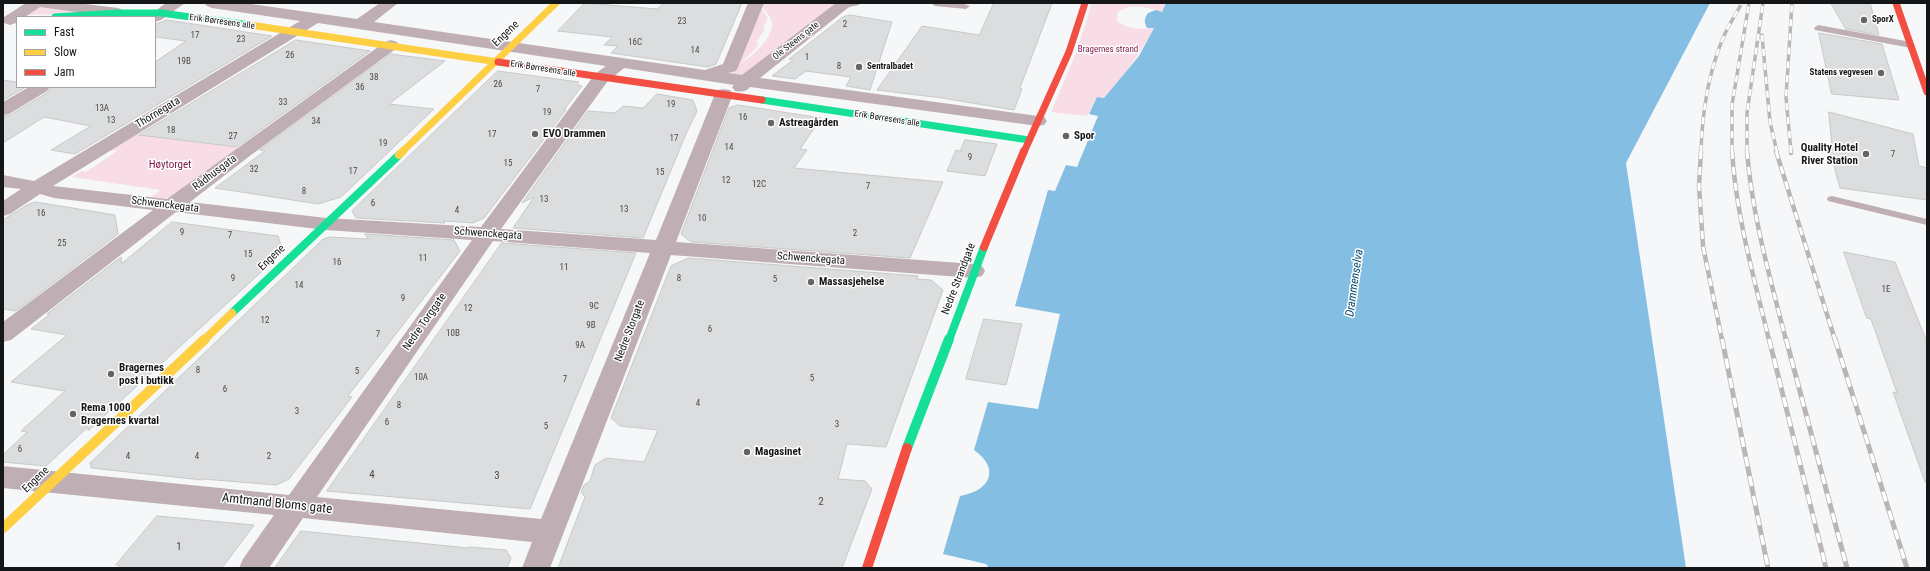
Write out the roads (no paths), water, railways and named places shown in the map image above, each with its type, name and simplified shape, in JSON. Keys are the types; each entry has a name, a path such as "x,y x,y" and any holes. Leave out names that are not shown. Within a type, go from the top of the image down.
{"street":[{"path":"19,16 36,3"},
{"path":"42,3 118,13"},
{"path":"158,15 177,3"},
{"name":"Erik Børresens alle","path":"212,3 620,63 1038,121"},
{"path":"359,25 390,3"},
{"name":"Engene","path":"3,528 326,224 556,3"},
{"path":"708,75 730,67 756,3"},
{"path":"823,3 849,4"},
{"name":"Nedre Strandgate","path":"867,568 917,420 974,271 1029,140 1069,52 1085,3"},
{"path":"1896,3 1927,92"},
{"name":"Ole Steens gate","path":"729,95 807,32 849,4"},
{"name":"Erik Børresens alle","path":"71,16 118,13 158,15 294,32 391,45 600,78 729,95 1029,140"},
{"name":"Thornegata","path":"3,210 35,188 316,18"},
{"name":"Rådhusgata","path":"3,334 170,206 391,45"},
{"name":"Nedre Torggate","path":"253,568 487,234 600,78 620,63"},
{"path":"3,110 39,88"},
{"name":"Nedre Storgate","path":"536,568 673,248 729,95"},
{"name":"Schwenckegata","path":"3,181 25,184 35,188 170,206 326,224 487,234 974,271"},
{"name":"Amtmand Bloms gate","path":"3,477 551,532"}],"lane":[{"path":"935,3 966,6"},
{"path":"1818,28 1910,45"},
{"path":"1832,199 1927,222"}],"water":[{"name":"Drammenselva","path":"1166,3 1710,3 1626,163 1686,568 989,568 986,564 943,554 960,496 979,489 985,484 988,478 989,472 987,464 974,450 988,402 1038,409 1060,314 1015,306 1048,190 1055,191 1066,165 1077,167 1098,116 1089,114 1097,97 1104,98 1139,56 1154,28 1147,28 1145,24 1148,13 1156,10 1162,12"}],"railway":[{"path":"1701,152 1704,109 1713,66 1725,34 1742,3"},
{"path":"1732,151 1732,105 1749,3"},
{"path":"1747,151 1747,113 1763,3"},
{"path":"1791,152 1786,97 1792,3"},
{"path":"1762,35 1770,122 1777,152"},
{"path":"1701,151 1699,186 1703,246 1722,340"},
{"path":"1732,151 1737,199 1769,340"},
{"path":"1747,151 1749,175 1757,223 1786,340"},
{"path":"1776,151 1835,340"},
{"path":"1722,339 1768,568"},
{"path":"1769,339 1826,568"},
{"path":"1786,339 1847,568"},
{"path":"1835,339 1907,568"}],"place":[{"name":"SporX","path":"1864,20"},
{"name":"Sentralbadet","path":"859,67"},
{"name":"Statens vegvesen","path":"1881,73"},
{"name":"Astreagården","path":"771,123"},
{"name":"EVO Drammen","path":"535,134"},
{"name":"Spor","path":"1066,136"},
{"name":"Quality Hotel River Station","path":"1866,154"},
{"name":"Massasjehelse","path":"811,282"},
{"name":"Bragernes post i butikk","path":"111,374"},
{"name":"Rema 1000 Bragernes kvartal","path":"73,414"},
{"name":"Magasinet","path":"747,452"}],"park label":[{"name":"Bragernes strand","path":"1108,50"},
{"name":"Høytorget","path":"170,165"}]}
